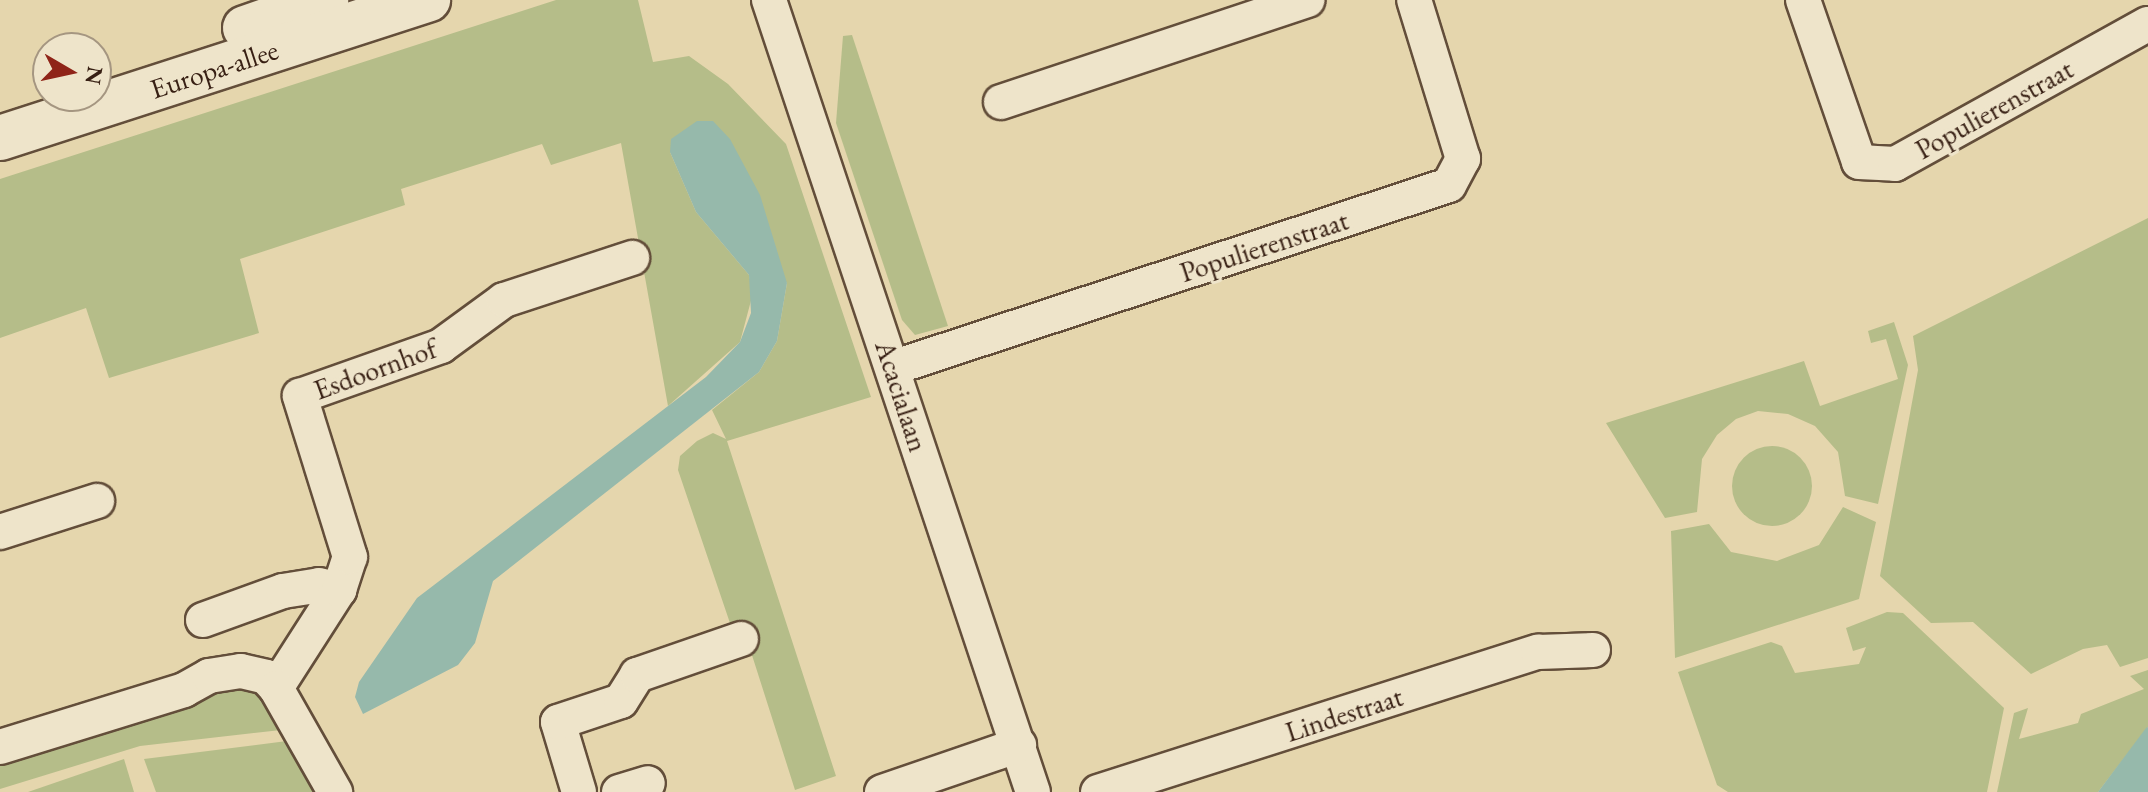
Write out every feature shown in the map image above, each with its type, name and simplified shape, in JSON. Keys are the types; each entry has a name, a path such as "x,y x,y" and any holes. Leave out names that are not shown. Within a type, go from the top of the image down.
{"main road":[{"name":"Europa-allee","path":"112,74 326,0"},
{"name":"Europa-allee","path":"0,138 428,0"},
{"path":"0,113 32,102"}],"street":[{"name":"Acacialaan","path":"769,0 1033,792"},
{"path":"1001,102 1307,0"},
{"name":"Populierenstraat","path":"892,368 1449,185 1463,159 1414,0"},
{"name":"Populierenstraat","path":"1803,0 1859,162 1895,164 2148,24"},
{"name":"Esdoornhof","path":"276,688 339,590 350,557 300,396 441,346 504,300 632,258"},
{"path":"0,532 97,501"},
{"path":"203,620 283,591 319,585 339,590"},
{"path":"579,792 558,722 621,701 637,675 741,639"},
{"name":"Lindestraat","path":"1098,792 1538,652 1593,650"},
{"path":"0,747 184,690 220,672 266,677 276,688 335,792"},
{"path":"882,792 1019,745"}],"green space":[{"path":"556,0 638,0 653,62 689,56 728,84 786,144 871,397 727,441 836,776 795,790 743,627 732,629 678,470 680,456 697,441 713,433 726,439 712,410 759,372 777,341 787,283 670,152 696,212 749,275 753,293 740,342 668,406 621,143 551,165 542,144 401,189 405,205 240,259 259,333 109,378 86,308 0,338 0,179"},
{"path":"852,35 948,326 915,335 902,320 836,123 843,36"},
{"path":"2148,218 2148,658 2120,667 2107,645 2083,649 2031,674 1973,622 1931,623 1880,576 1918,370 1913,336"},
{"path":"1894,322 1908,365 1878,504 1845,496 1838,452 1815,426 1788,414 1758,411 1736,419 1717,435 1702,459 1697,512 1665,518 1606,423 1804,361 1820,406 1898,379 1886,339 1871,343 1868,331"},
{"path":"1772,446 1787,449 1800,458 1809,471 1812,486 1809,501 1800,514 1787,523 1772,526 1757,523 1744,514 1735,501 1732,486 1735,471 1744,458 1757,449"},
{"path":"1843,507 1876,522 1859,599 1675,658 1671,531 1709,524 1731,552 1777,561 1819,545"},
{"path":"1887,612 1903,613 2004,708 1987,792 1728,792 1717,785 1678,672 1771,642 1782,646 1795,673 1859,664 1866,647 1853,651 1846,628"},
{"path":"2148,670 2148,727 2098,792 1997,792 2014,713 2028,708 2019,739 2078,723 2081,714 2144,689 2130,676"},
{"path":"237,687 263,696 281,730 140,746 0,789 0,763"},
{"path":"287,741 326,792 156,792 144,759"},
{"path":"124,759 134,792 28,792"}],"shaded area":[{"path":"697,121 713,121 730,139 760,195 787,283 777,341 759,372 493,581 475,643 458,665 363,714 355,697 359,682 417,598 706,377 740,342 751,313 749,275 696,212 670,152 671,139"},
{"path":"2146,728 2148,792 2098,792"}]}
